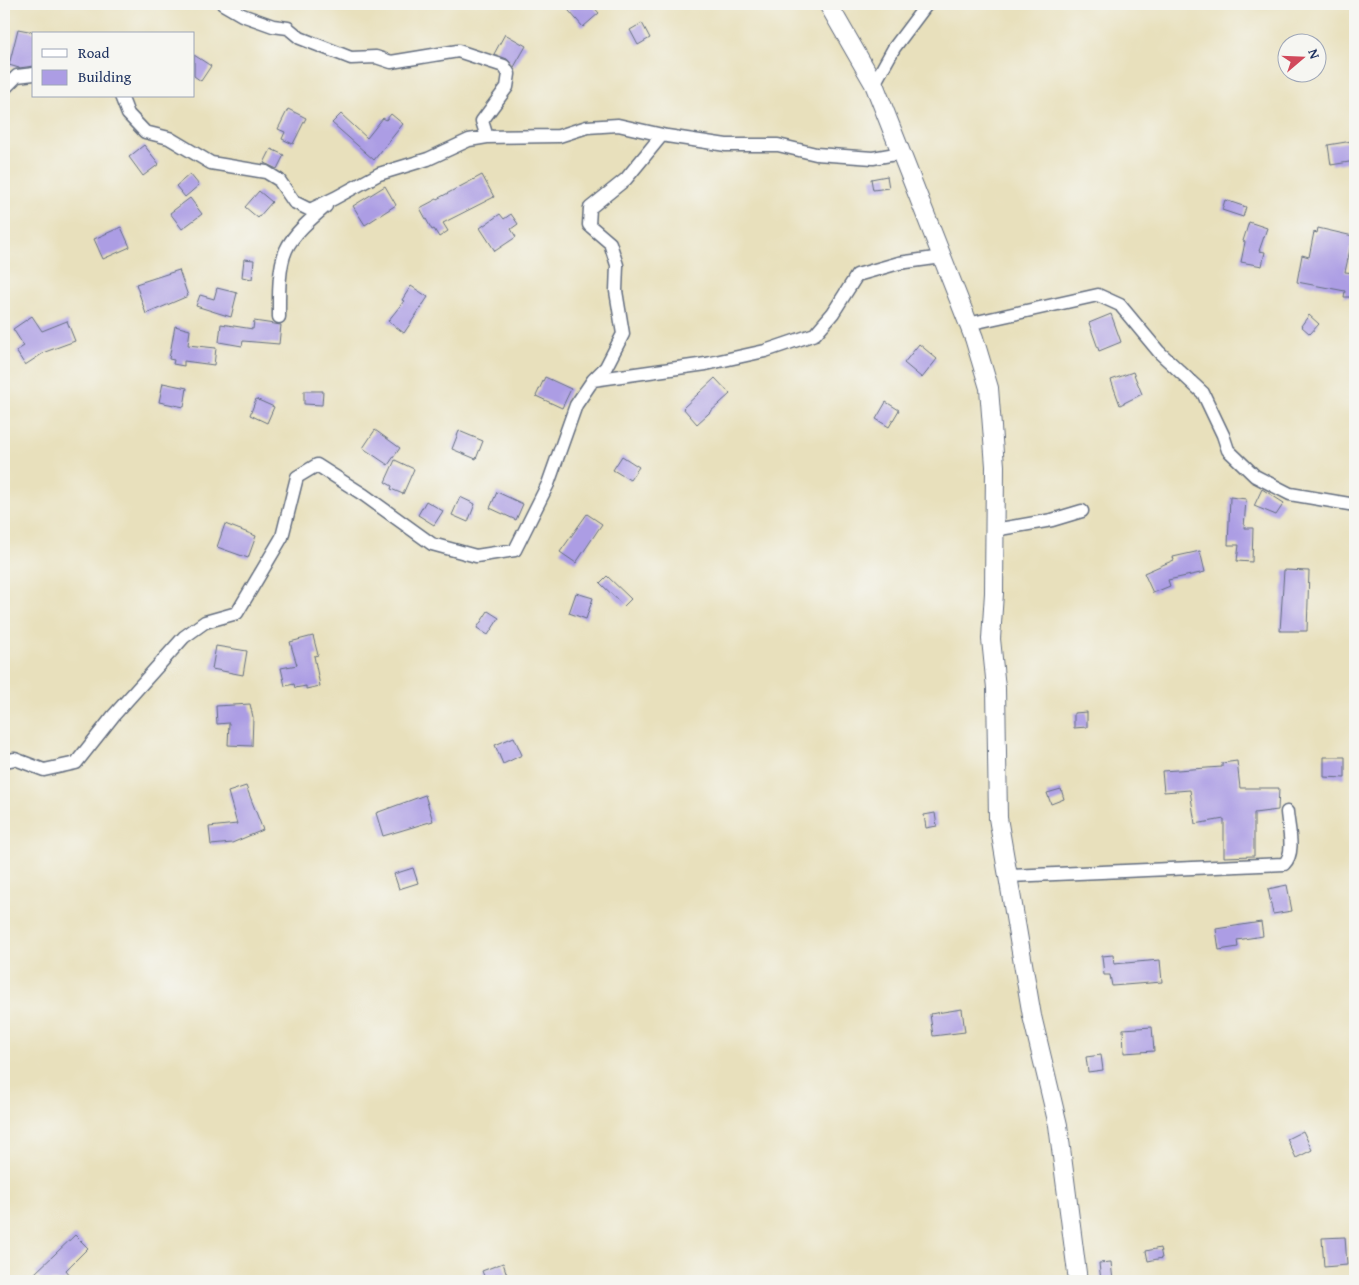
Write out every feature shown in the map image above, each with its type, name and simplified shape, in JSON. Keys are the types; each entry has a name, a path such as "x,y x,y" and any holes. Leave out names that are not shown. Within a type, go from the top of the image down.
{"street":[{"path":"223,4 242,14 273,26 288,28 300,38 351,58 376,57 391,62 458,51 504,66 509,74 507,86 482,121 488,136"},
{"path":"828,4 874,84 968,324 990,398 994,428 994,593 992,639 996,688 998,818 1032,1016 1058,1125 1078,1281"},
{"path":"874,84 894,48 927,4"},
{"path":"4,89 17,76 32,74"},
{"path":"121,98 128,114 145,132 169,138 211,163 266,172 279,180 294,202 310,210 379,174 428,159 469,140 488,136 559,136 587,127 618,125 662,135 726,145 778,146 816,154 873,158 901,153"},
{"path":"4,761 15,759 44,770 76,763 114,715 184,636 205,622 237,613 282,537 297,477 317,465 364,494 432,544 476,556 515,550 548,484 576,405 593,380 606,367 623,334 616,291 617,265 610,244 590,225 590,208 626,179 662,135"},
{"path":"279,317 278,290 285,251 314,218 336,198"},
{"path":"593,380 706,364 765,351 816,334 833,313 857,275 899,263 942,257"},
{"path":"968,324 1098,295 1120,305 1159,352 1203,393 1223,434 1228,450 1255,476 1290,494 1355,505"},
{"path":"994,530 1044,521 1082,511"},
{"path":"1009,876 1284,864 1289,859 1291,851 1287,812"}],"building":[{"path":"563,4 591,4 599,13 583,27"},
{"path":"642,23 650,38 638,45 630,30"},
{"path":"18,29 34,32 32,32 32,66 19,68 9,65"},
{"path":"505,34 526,46 514,67 507,59 494,54"},
{"path":"195,56 211,66 201,81 195,77"},
{"path":"288,109 306,118 293,144 282,139 285,132 278,129"},
{"path":"341,114 367,138 383,118 386,120 391,114 403,124 374,160 332,123"},
{"path":"1352,141 1355,161 1331,165 1328,145"},
{"path":"144,145 159,164 143,176 129,157"},
{"path":"271,149 284,155 277,169 264,163"},
{"path":"190,174 199,185 185,197 176,186"},
{"path":"482,175 494,197 443,223 448,231 439,237 434,229 432,230 420,208"},
{"path":"887,176 889,188 873,190 871,179"},
{"path":"385,186 396,205 365,225 353,206"},
{"path":"259,191 272,202 258,218 245,207"},
{"path":"190,198 202,214 182,229 170,213"},
{"path":"1225,200 1246,207 1243,217 1222,210"},
{"path":"500,214 504,219 511,214 518,224 511,229 516,237 495,251 480,228"},
{"path":"1249,222 1267,228 1259,251 1265,252 1262,266 1241,262 1245,242 1243,241"},
{"path":"121,227 130,247 103,259 94,239"},
{"path":"1318,228 1353,236 1345,272 1355,273 1355,297 1344,297 1345,291 1297,282 1302,255 1309,257 1314,232 1317,233"},
{"path":"244,259 254,260 252,279 242,277"},
{"path":"179,270 188,296 146,314 136,284"},
{"path":"411,286 428,297 404,333 388,321 404,301 402,300"},
{"path":"217,288 237,293 231,317 196,306 200,295 214,299"},
{"path":"1111,314 1121,342 1099,351 1089,323"},
{"path":"1309,315 1319,324 1310,334 1301,326"},
{"path":"32,316 42,331 67,321 75,341 45,352 25,365 16,351 24,346 13,329"},
{"path":"254,321 281,325 279,344 243,341 242,346 219,342 221,324 253,329"},
{"path":"175,326 190,330 188,345 216,348 214,365 184,361 184,366 173,364 174,360 169,359"},
{"path":"919,344 937,359 922,378 904,363"},
{"path":"1133,372 1142,394 1120,405 1111,380"},
{"path":"545,377 571,389 562,408 536,396"},
{"path":"715,378 730,394 697,424 683,408"},
{"path":"163,383 187,388 184,407 159,402"},
{"path":"304,391 323,391 322,405 304,404"},
{"path":"256,399 274,407 267,423 250,415"},
{"path":"886,402 899,410 889,427 876,419"},
{"path":"375,430 400,448 388,465 363,448"},
{"path":"459,431 483,441 476,459 452,449"},
{"path":"622,456 639,467 630,480 613,470"},
{"path":"395,460 414,469 403,494 391,489 392,486 385,482"},
{"path":"1262,489 1284,503 1276,515 1254,506"},
{"path":"497,492 523,504 516,520 490,508"},
{"path":"460,497 475,504 468,522 452,515"},
{"path":"1230,497 1246,499 1244,528 1253,528 1252,562 1237,561 1239,545 1228,545"},
{"path":"426,501 443,511 434,525 418,515"},
{"path":"587,514 602,524 576,563 560,552"},
{"path":"225,524 256,536 248,558 217,547"},
{"path":"1200,551 1205,572 1168,580 1170,586 1153,593 1144,573 1174,560 1173,557"},
{"path":"1284,570 1309,571 1307,631 1280,631"},
{"path":"607,576 631,599 624,606 600,583"},
{"path":"576,593 593,598 586,619 569,613"},
{"path":"488,611 499,618 488,635 477,628"},
{"path":"313,636 318,655 314,656 320,686 306,689 306,686 295,688 294,684 285,686 281,668 297,665 290,642"},
{"path":"216,646 247,651 243,675 212,669"},
{"path":"250,704 253,717 252,746 228,745 229,723 217,724 216,706"},
{"path":"1087,712 1087,727 1074,728 1074,713"},
{"path":"514,737 522,755 503,764 495,745"},
{"path":"1324,757 1345,757 1345,778 1324,777"},
{"path":"1237,761 1240,788 1279,788 1278,810 1254,813 1254,856 1224,857 1224,819 1195,824 1190,790 1164,792 1162,771 1222,767 1222,763"},
{"path":"246,786 263,830 232,843 211,845 209,827 237,824 228,792"},
{"path":"1061,789 1064,799 1051,804 1047,793"},
{"path":"425,795 433,821 383,836 376,813"},
{"path":"935,813 937,826 926,828 924,815"},
{"path":"413,868 418,883 399,889 394,874"},
{"path":"1287,885 1292,911 1273,914 1268,889"},
{"path":"1261,922 1263,936 1237,940 1238,947 1219,950 1216,929"},
{"path":"1113,955 1114,964 1160,960 1162,982 1112,986 1110,975 1104,975 1102,956"},
{"path":"962,1009 965,1032 933,1036 930,1014"},
{"path":"1152,1027 1154,1051 1124,1053 1123,1029"},
{"path":"1101,1055 1103,1070 1088,1072 1086,1057"},
{"path":"1303,1131 1312,1150 1296,1158 1287,1139"},
{"path":"75,1235 88,1248 66,1270 70,1275 64,1281 42,1281 35,1273"},
{"path":"1345,1237 1347,1265 1324,1267 1322,1238"},
{"path":"1160,1248 1162,1258 1148,1261 1146,1251"},
{"path":"1111,1262 1113,1281 1101,1281 1099,1263"},
{"path":"503,1263 509,1281 486,1281 482,1271"}]}
